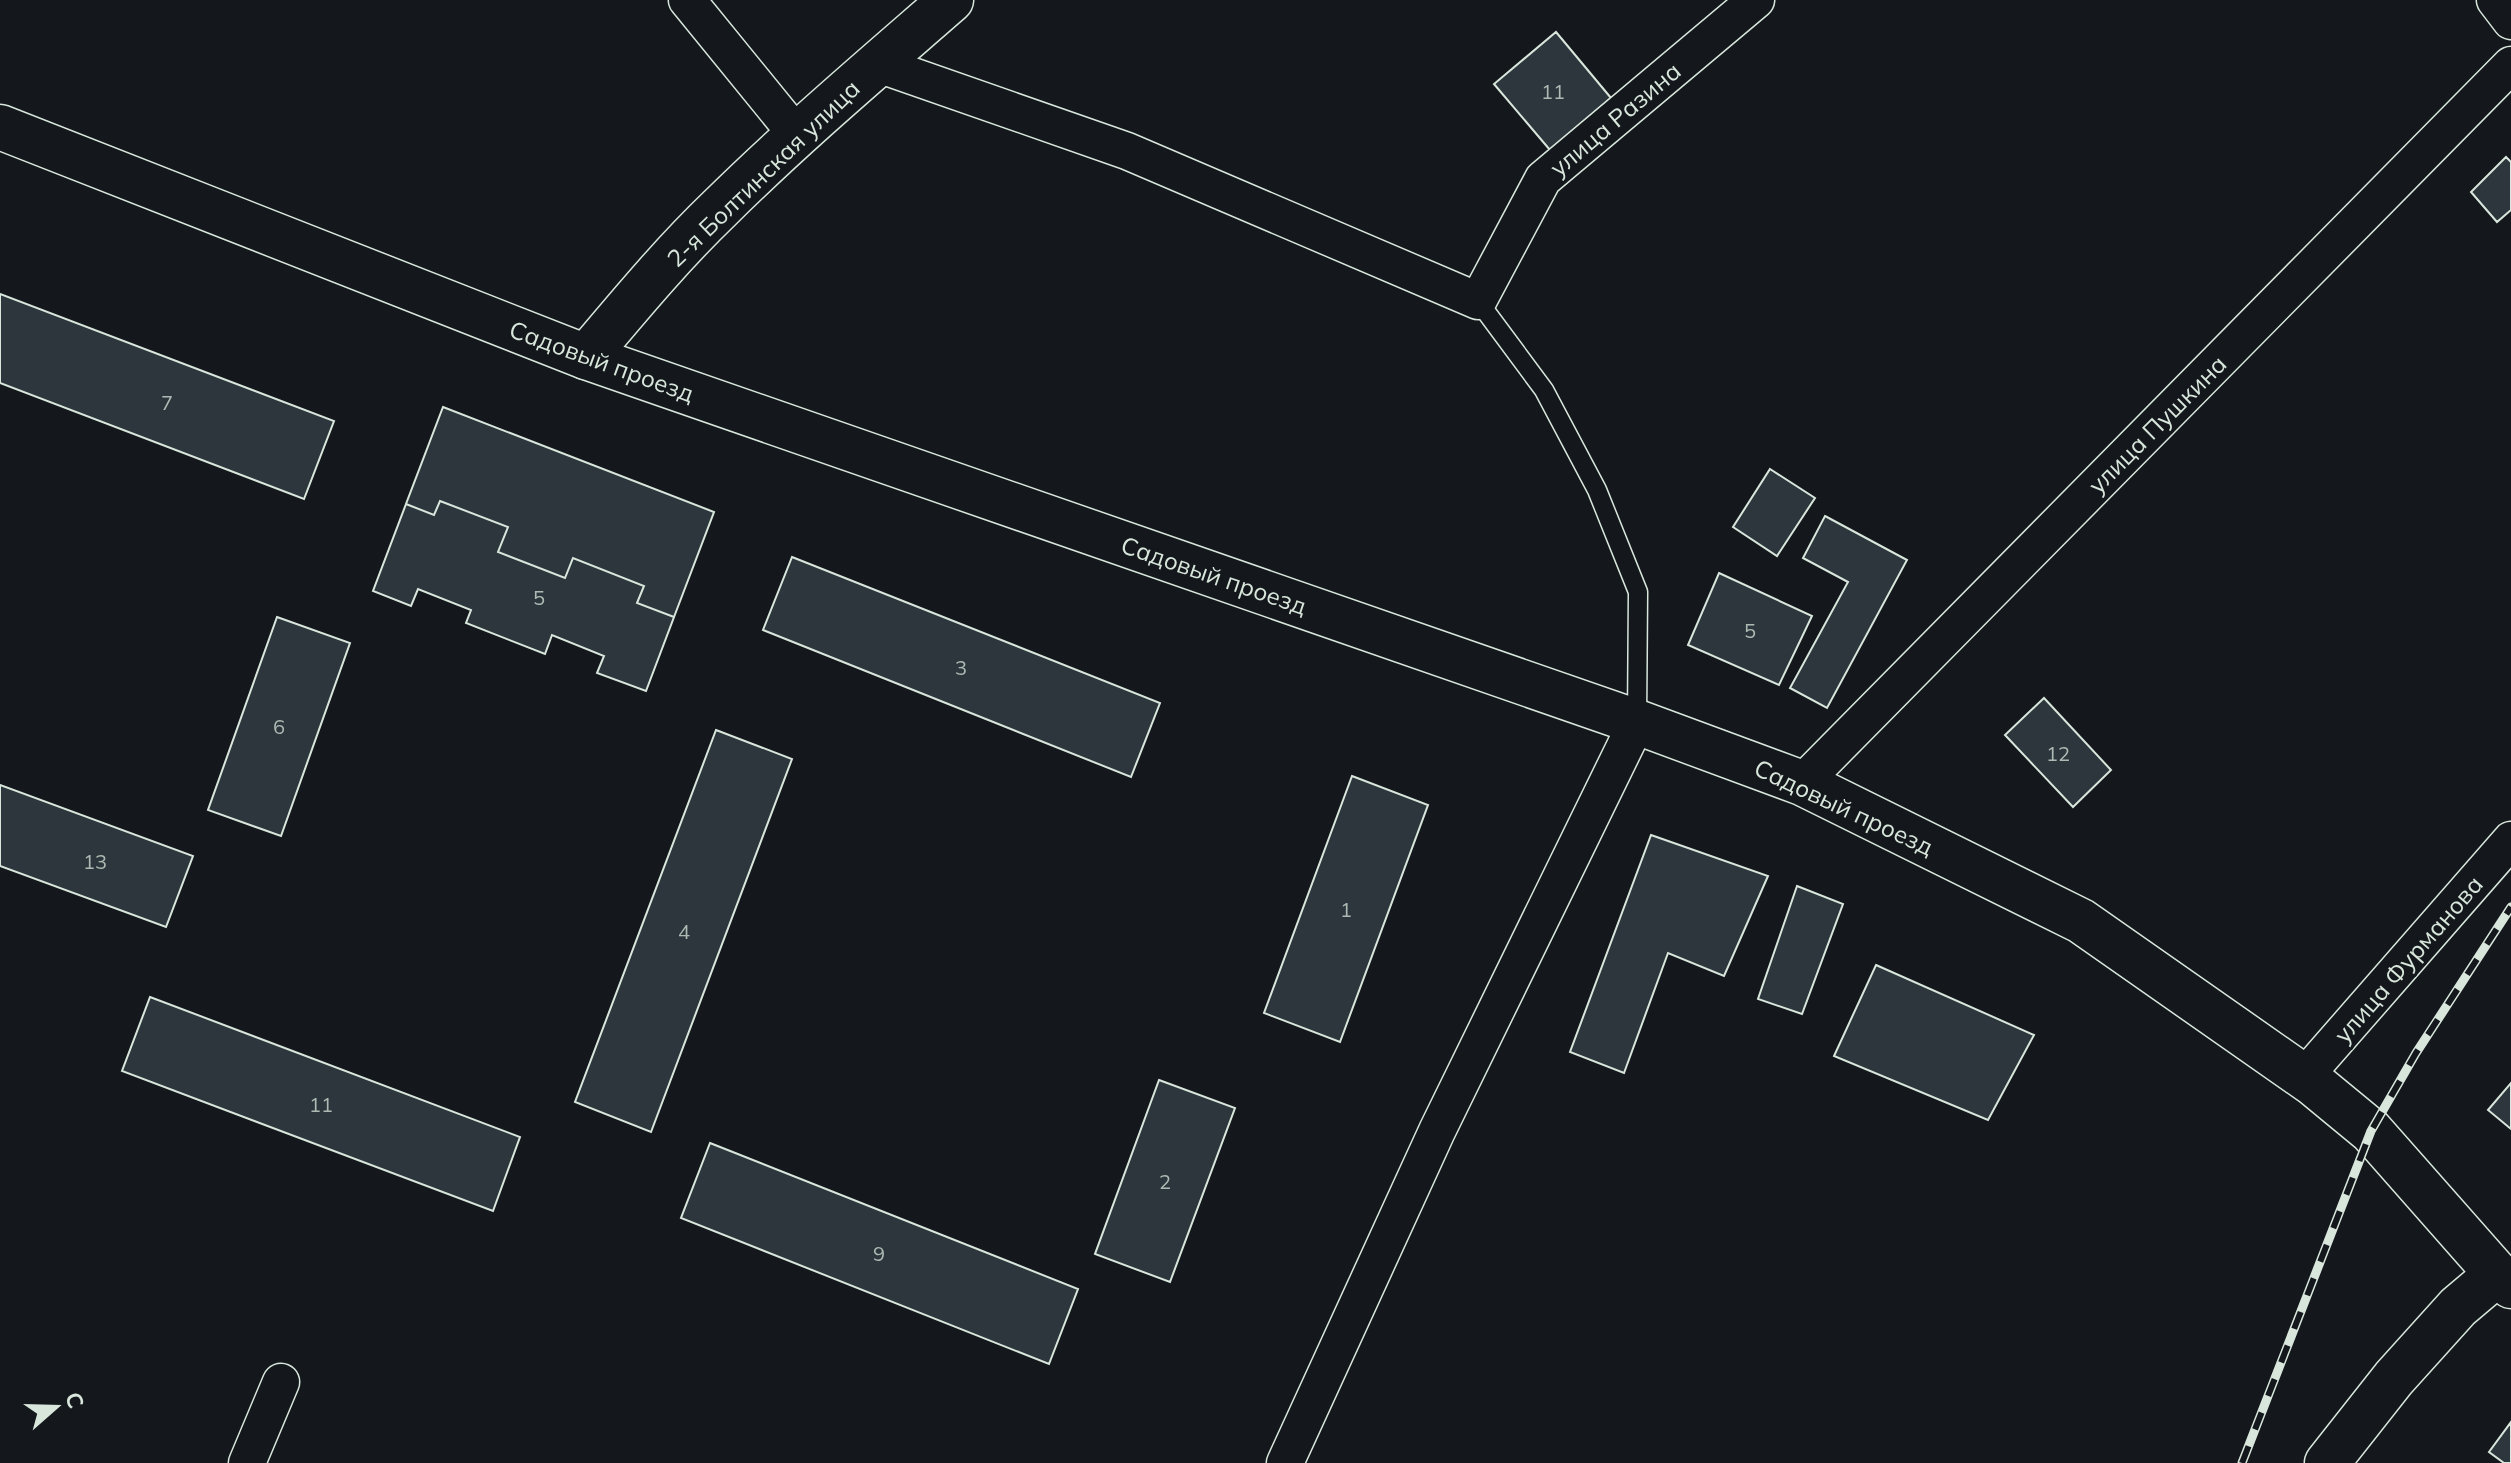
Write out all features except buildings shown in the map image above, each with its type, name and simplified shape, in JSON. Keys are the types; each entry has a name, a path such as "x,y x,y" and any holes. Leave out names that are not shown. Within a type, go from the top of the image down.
{"main road":[{"name":"2-я Болтинская улица","path":"586,357 642,291 719,209 797,135 951,0"},
{"name":"Садовый проезд","path":"0,127 586,357 1637,722 1802,783 2081,921 2304,1077 2371,1131 2504,1280"},
{"path":"2327,1463 2394,1378 2458,1307 2504,1280"}],"street":[{"path":"687,0 797,135"},
{"name":"улица Разина","path":"1478,301 1543,179 1756,0"},
{"path":"2495,0 2511,21"},
{"path":"878,64 1127,151 1478,301"},
{"name":"улица Пушкина","path":"1802,783 2511,65"},
{"path":"1285,1463 1437,1131 1637,722"},
{"name":"улица Фурманова","path":"2304,1077 2511,840"},
{"path":"247,1463 281,1382"}],"lane":[{"path":"1478,301 1544,390 1597,490 1638,592 1637,722"}],"railway":[{"path":"2242,1463 2371,1131 2416,1053 2511,907"}]}
